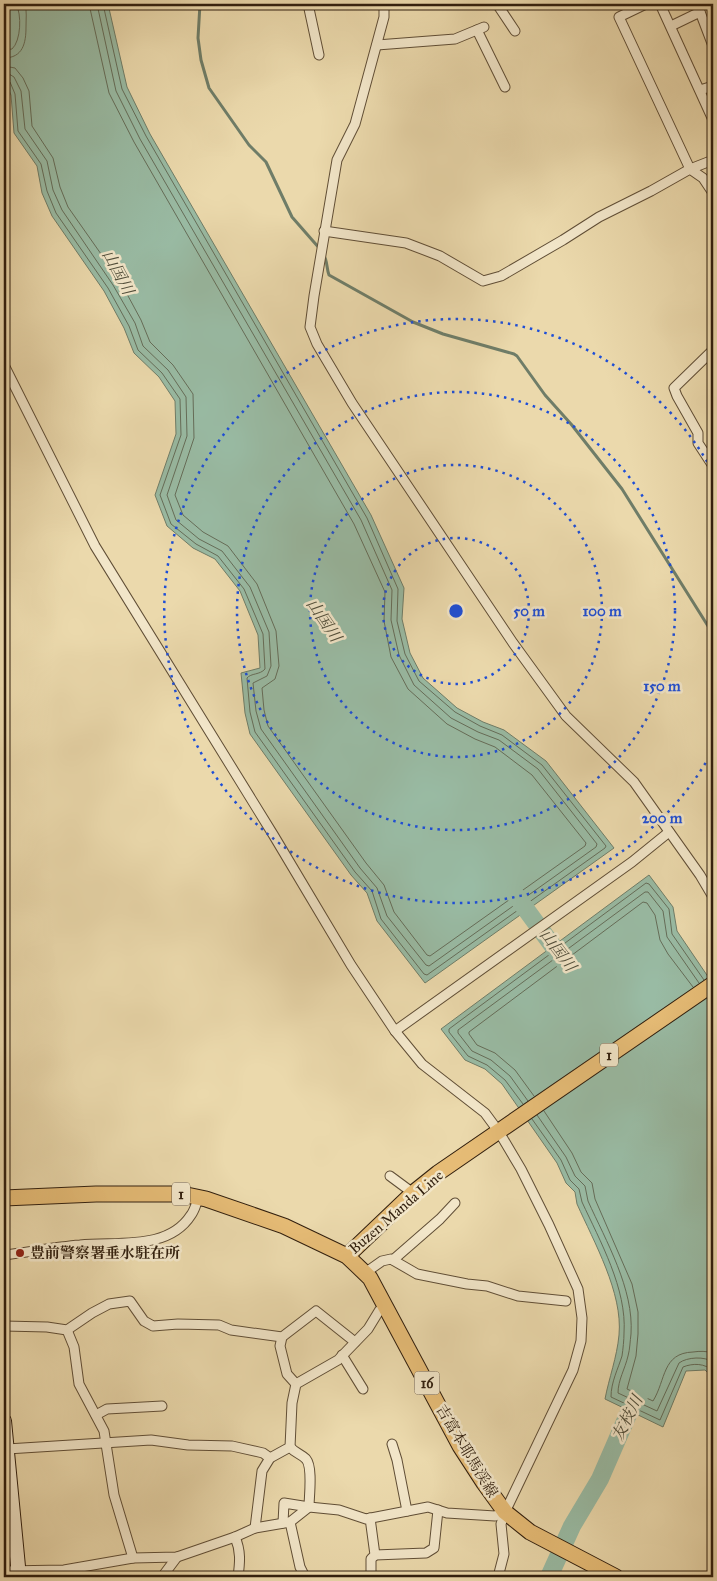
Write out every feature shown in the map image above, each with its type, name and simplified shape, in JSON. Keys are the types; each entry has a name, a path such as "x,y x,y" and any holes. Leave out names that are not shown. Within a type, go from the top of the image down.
{"main road":[{"name":"Buzen Manda Line","path":"4,1198 96,1194 182,1194 198,1197 284,1226 347,1256 412,1193 438,1173 713,984"},
{"name":"吉富本耶馬渓線","path":"347,1256 370,1278 460,1446 505,1512 530,1532 616,1577"},
{"path":"4,1421 18,1573"}],"street":[{"path":"308,4 318,55"},
{"path":"384,4 384,17 355,124 337,160 324,231 310,327 317,344 352,403 513,643 566,716 634,782 700,875 713,897"},
{"path":"497,4 514,31"},
{"path":"646,4 619,17 690,170 703,178 713,193"},
{"path":"660,4 713,120"},
{"path":"671,26 698,8 713,46"},
{"path":"377,45 455,39 480,29 505,87"},
{"path":"700,90 713,86"},
{"path":"324,231 406,243 440,256 483,281 500,276 564,240 599,217 713,160"},
{"path":"713,350 674,388 676,396 698,433 698,443 713,466"},
{"path":"4,365 95,546 269,828 351,966 395,1031 422,1064 486,1113 502,1129 578,1289 582,1318 581,1341 573,1370 505,1512 501,1524 504,1554 498,1577"},
{"path":"395,1031 632,862 668,832"},
{"path":"390,1176 412,1193"},
{"path":"4,1255 81,1245 142,1242 156,1239 171,1234 184,1225 192,1214 198,1197"},
{"path":"393,1260 440,1219 455,1203"},
{"path":"365,1273 382,1261 391,1259 417,1274 487,1286 518,1296 566,1301"},
{"path":"4,1326 47,1327 67,1330 109,1304 130,1301 144,1321 153,1326 178,1324 219,1325 232,1330 282,1337"},
{"path":"309,1507 310,1467 306,1459 294,1453 290,1447 292,1403 296,1384 338,1360 368,1329 379,1311 385,1306"},
{"path":"296,1384 287,1374 280,1346 282,1337 316,1311 356,1342"},
{"path":"67,1330 74,1347 80,1384 104,1431 114,1495 133,1558"},
{"path":"342,1355 363,1389"},
{"path":"96,1416 107,1409 162,1406"},
{"path":"7,1449 151,1440 188,1445 232,1446 264,1453 270,1458"},
{"path":"392,1444 407,1511"},
{"path":"256,1528 262,1471 270,1458 290,1447"},
{"path":"305,1577 300,1567 287,1523 284,1503 339,1510 366,1519 428,1507 447,1513 495,1516 505,1512"},
{"path":"4,1571 18,1573 64,1570 133,1558 177,1557 236,1537 256,1528 287,1523 309,1507"},
{"path":"372,1577 371,1559 375,1555 426,1553 434,1548 438,1510"},
{"path":"370,1518 375,1555"},
{"path":"236,1537 240,1547 241,1559 238,1577"},
{"path":"162,1577 177,1557"}],"water":[{"path":"4,4 108,4 127,87 150,134 371,515 404,588 402,619 410,653 423,678 457,708 483,722 504,730 546,761 614,848 425,983 377,921 367,893 351,875 250,734 245,713 241,673 260,668 258,635 240,591 215,559 193,548 167,526 155,495 176,434 175,401 159,377 134,353 124,328 104,291 52,216 42,193 37,166 14,133 11,95 4,80 4,38 7,41 8,12"},
{"path":"649,875 673,907 677,931 713,984 713,1378 705,1370 686,1371 663,1427 605,1399 619,1335 617,1302 606,1268 577,1204 575,1192 566,1183 557,1163 502,1084 485,1069 465,1060 441,1029"}],"waterway":[{"path":"200,4 198,38 201,60 209,88 249,145 266,162 292,217 320,249"},
{"path":"323,254 326,259 329,275 413,322 443,334 517,356 545,395 571,424 622,489 713,634"},
{"name":"山国川","path":"514,893 566,964"},
{"name":"友枝川","path":"549,1577 572,1526 600,1479 630,1410 641,1392"}],"place":[{"name":"豊前警察署垂水駐在所","path":"20,1253"}]}
